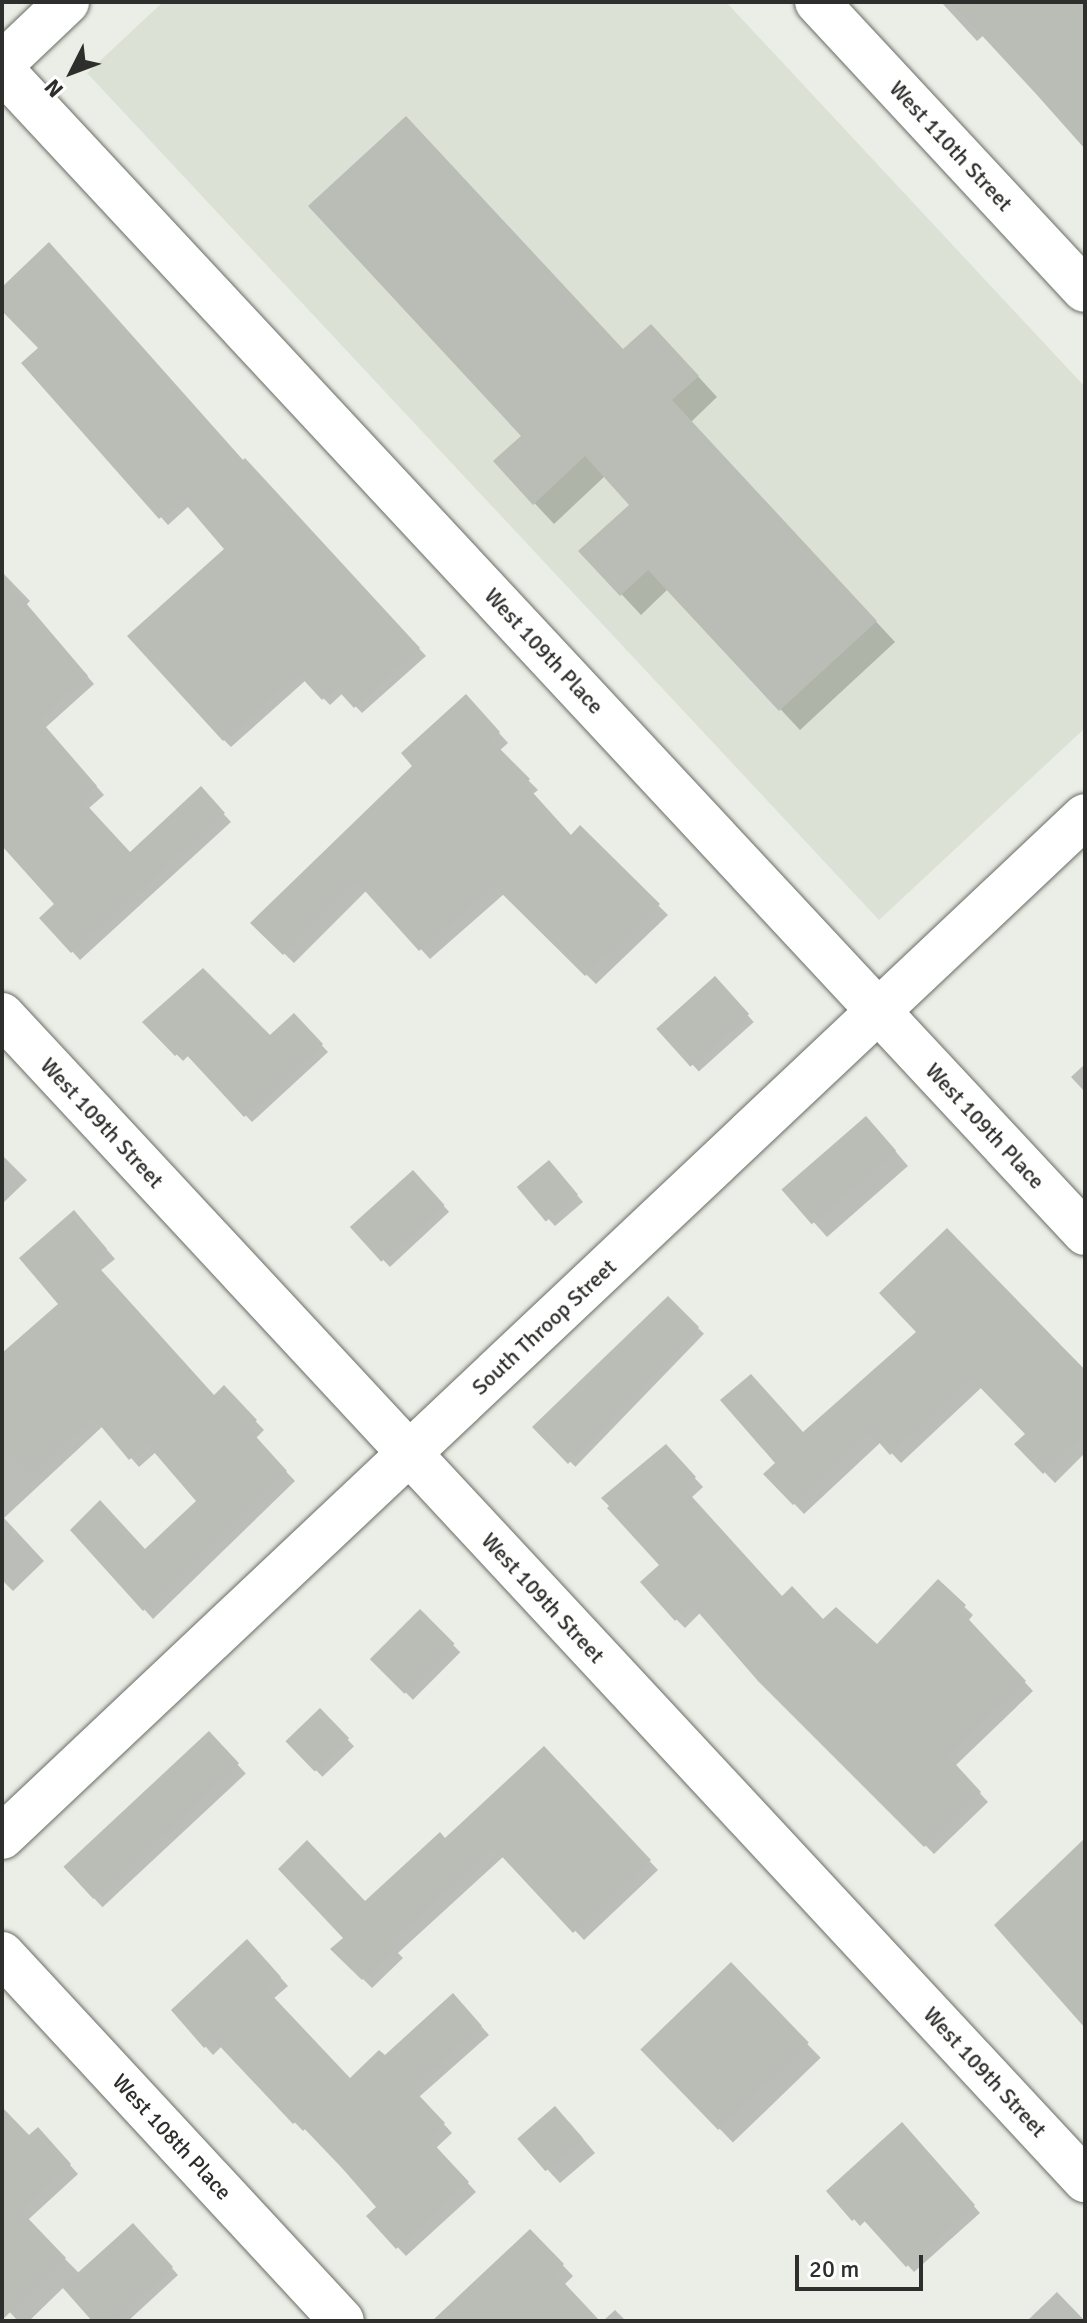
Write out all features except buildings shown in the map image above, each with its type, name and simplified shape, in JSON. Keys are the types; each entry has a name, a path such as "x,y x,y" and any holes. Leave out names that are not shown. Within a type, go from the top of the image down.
{"street":[{"path":"2,64 67,2"},
{"name":"West 110th Street","path":"817,2 1085,290"},
{"name":"West 109th Place","path":"2,70 1085,1233"},
{"name":"South Throop Street","path":"2,1837 1085,816"},
{"name":"West 109th Street","path":"2,1015 1085,2180"},
{"name":"West 108th Place","path":"2,1954 342,2321"}],"shaded area":[{"path":"163,2 726,2 1085,387 1085,728 879,920 87,73"}]}
